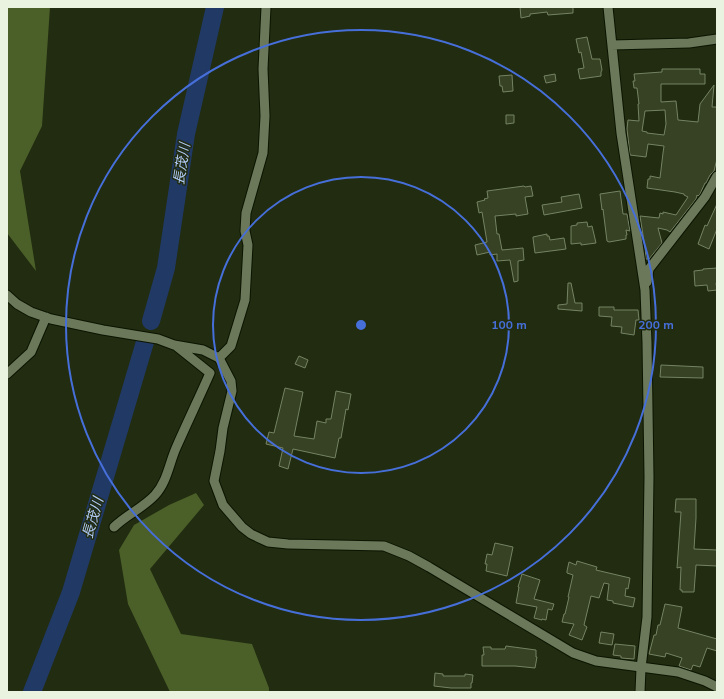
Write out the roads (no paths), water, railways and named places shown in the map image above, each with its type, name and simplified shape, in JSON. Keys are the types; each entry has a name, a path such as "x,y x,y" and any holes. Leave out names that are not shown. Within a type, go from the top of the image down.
{"street":[{"path":"219,358 231,346 245,300 248,245 245,231 246,213 263,153 265,116 263,69 266,7"},
{"path":"608,7 621,133 645,290 649,477 647,617 641,668 640,692"},
{"path":"612,45 689,43 717,40"},
{"path":"645,290 649,270 705,197 717,176"},
{"path":"7,295 17,304 31,312 51,319 103,330 158,338 174,345 203,350 219,358 231,381 232,391 222,428 220,451 214,481 223,505 242,527 251,534 268,542 288,544 384,546 409,556 429,567 573,653 596,661 678,672 705,681 717,687"},
{"path":"7,374 31,352 46,317"},
{"path":"114,527 121,519 142,506 155,495 166,479 176,450 210,373 174,345"}],"waterway":[{"name":"長茂川","path":"151,321 166,268 186,134 215,7"},
{"name":"長茂川","path":"32,692 71,592 145,342"}]}
